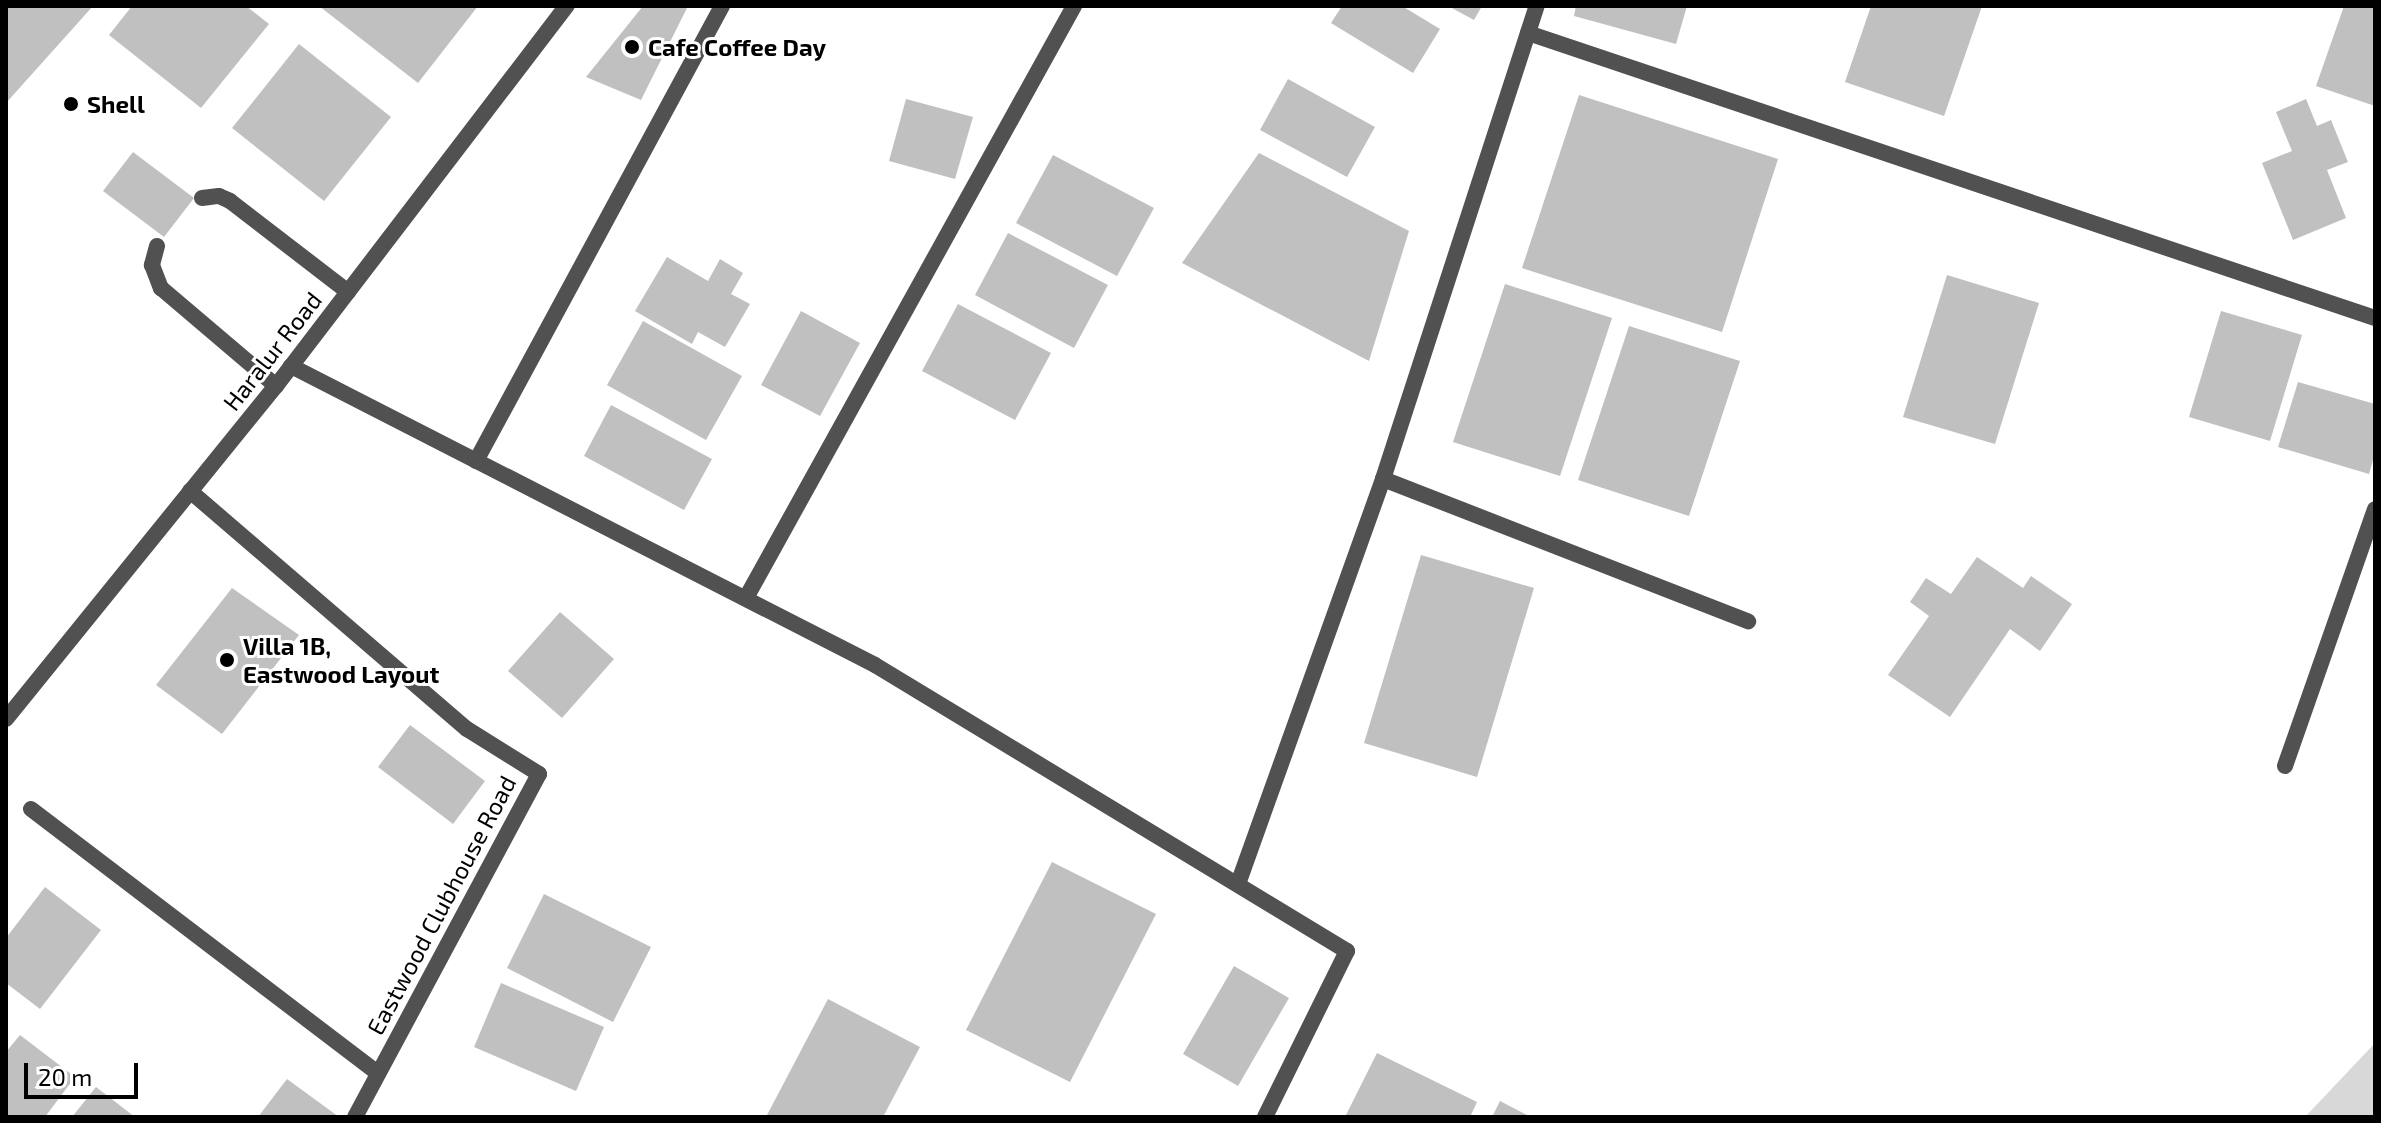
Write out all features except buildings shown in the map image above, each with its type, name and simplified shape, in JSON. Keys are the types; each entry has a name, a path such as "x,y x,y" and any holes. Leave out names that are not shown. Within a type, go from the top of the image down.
{"street":[{"name":"Haralur Road","path":"6,719 276,386 567,6"},
{"path":"476,461 722,6"},
{"path":"746,598 1074,6"},
{"path":"1238,884 1383,479 1537,6"},
{"path":"1528,33 2375,318"},
{"path":"202,198 219,196 230,201 348,292"},
{"path":"157,246 152,265 161,288 276,386"},
{"path":"291,366 875,665 1347,951 1265,1117"},
{"path":"1383,479 1748,621"},
{"name":"Eastwood Clubhouse Road","path":"190,491 467,729 539,774 355,1117"},
{"path":"2285,766 2375,509"},
{"path":"31,809 378,1073"}],"shaded area":[{"path":"2375,1043 2375,1117 2305,1117"}],"place":[{"name":"Cafe Coffee Day","path":"632,47"},
{"name":"Shell","path":"71,104"},
{"name":"Villa 1B, Eastwood Layout","path":"227,660"}]}
